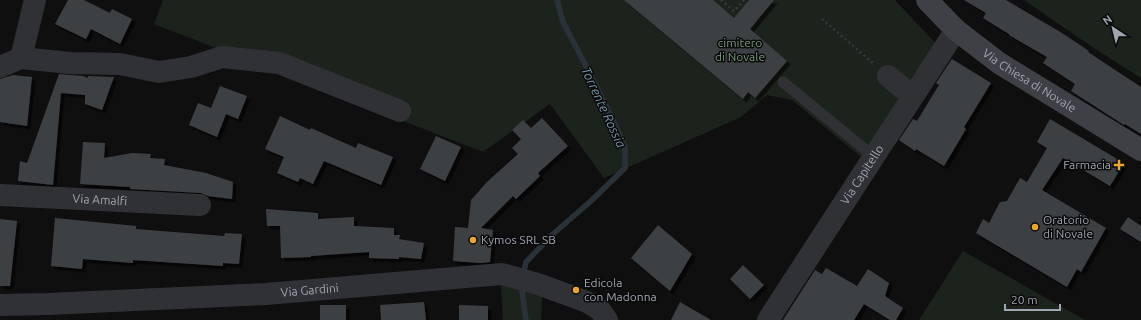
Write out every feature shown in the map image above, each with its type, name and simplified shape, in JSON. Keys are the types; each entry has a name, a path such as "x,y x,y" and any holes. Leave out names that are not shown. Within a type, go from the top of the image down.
{"main road":[{"name":"Via Chiesa di Novale","path":"927,0 956,30 999,62 1141,150"}],"street":[{"path":"21,58 35,0"},
{"name":"Via Capitello","path":"768,320 956,30"},
{"path":"0,68 21,58 70,63 120,64 159,72 190,67 222,57 279,63 400,111"},
{"path":"888,76 912,96"},
{"name":"Via Amalfi","path":"0,195 200,205"},
{"name":"Via Gardini","path":"0,305 266,294 502,274 538,284 587,302 600,310 607,320"}],"lane":[{"path":"783,82 873,156"}],"path":[{"path":"721,0 734,12 744,0"},
{"path":"822,19 888,76"}],"green space":[{"name":"cimitero di Novale","path":"163,0 895,0 938,46 861,157 792,100 767,95 741,117 604,178 550,104 483,152 154,24"},
{"path":"1024,0 1141,0 1141,78 1092,47"},
{"path":"963,251 1085,320 919,320"},
{"path":"500,274 543,285 541,320 503,320"}],"building":[{"path":"68,0 84,0 110,13 112,9 132,19 120,44 91,29 86,39 55,24"},
{"path":"624,0 713,0 734,18 749,0 774,0 750,29 787,61 755,98 748,92 743,99"},
{"path":"964,0 1006,0 1062,33 1141,87 1141,134 1125,124 1124,125 1071,91 1075,84 1043,63 1047,57 983,18 986,13"},
{"path":"952,59 991,83 964,127 966,129 944,166 916,149 915,151 899,140 913,119 917,121 939,85 936,83"},
{"path":"59,74 83,76 88,78 88,76 114,77 102,110 85,104 85,95 61,93 53,185 18,181 20,161 27,163"},
{"path":"13,75 32,77 27,126 0,122 0,79"},
{"path":"220,86 247,96 238,119 226,114 217,137 189,125 198,103 211,108"},
{"path":"280,116 310,130 311,128 356,148 358,143 393,157 381,185 324,161 313,184 300,178 298,182 277,173 284,157 265,149"},
{"path":"542,118 568,146 538,173 540,176 516,199 513,196 481,228 493,230 490,262 480,263 453,261 455,227 468,228 471,200 487,182 518,154 512,148 521,139 512,130 523,120 531,128"},
{"path":"1050,119 1124,163 1110,186 1063,158 1042,190 1106,228 1081,272 1077,269 1067,287 976,233 983,219 989,223 1000,202 1007,201 1020,178 1027,182 1047,148 1037,142"},
{"path":"436,136 461,147 445,181 420,169"},
{"path":"83,142 105,143 104,158 132,153 151,154 150,158 165,159 164,165 206,173 233,182 232,199 208,196 201,193 130,189 130,187 80,184"},
{"path":"266,209 318,213 318,219 354,217 354,226 394,228 394,235 400,235 399,239 424,243 421,259 399,257 399,259 369,258 369,252 281,258 280,226 267,226"},
{"path":"1128,217 1141,226 1141,242 1120,229"},
{"path":"55,218 136,226 136,229 224,236 225,233 242,234 239,264 223,263 223,266 133,260 133,263 83,259 82,269 51,266"},
{"path":"0,219 17,221 10,286 0,286"},
{"path":"658,225 692,254 670,291 631,258"},
{"path":"743,265 764,285 750,299 730,279"},
{"path":"826,268 857,286 868,269 889,283 885,296 903,308 896,320 890,320 864,304 854,320 783,320 815,270 822,274"},
{"path":"424,302 426,320 381,320 380,305"},
{"path":"680,302 711,320 671,320"},
{"path":"320,305 346,305 346,320 320,320"},
{"path":"459,305 488,306 488,320 459,320"}],"waterway":[{"name":"Torrente Rossia","path":"523,275 526,262 553,234 592,200 625,168 625,147 604,101 563,22 557,0"},
{"name":"Torrente Rossia","path":"521,284 526,320"}],"place":[{"name":"Farmacia","path":"1119,165"},
{"name":"Oratorio di Novale","path":"1035,227"},
{"name":"Kymos SRL SB","path":"473,240"},
{"name":"Edicola con Madonna","path":"576,290"}]}
